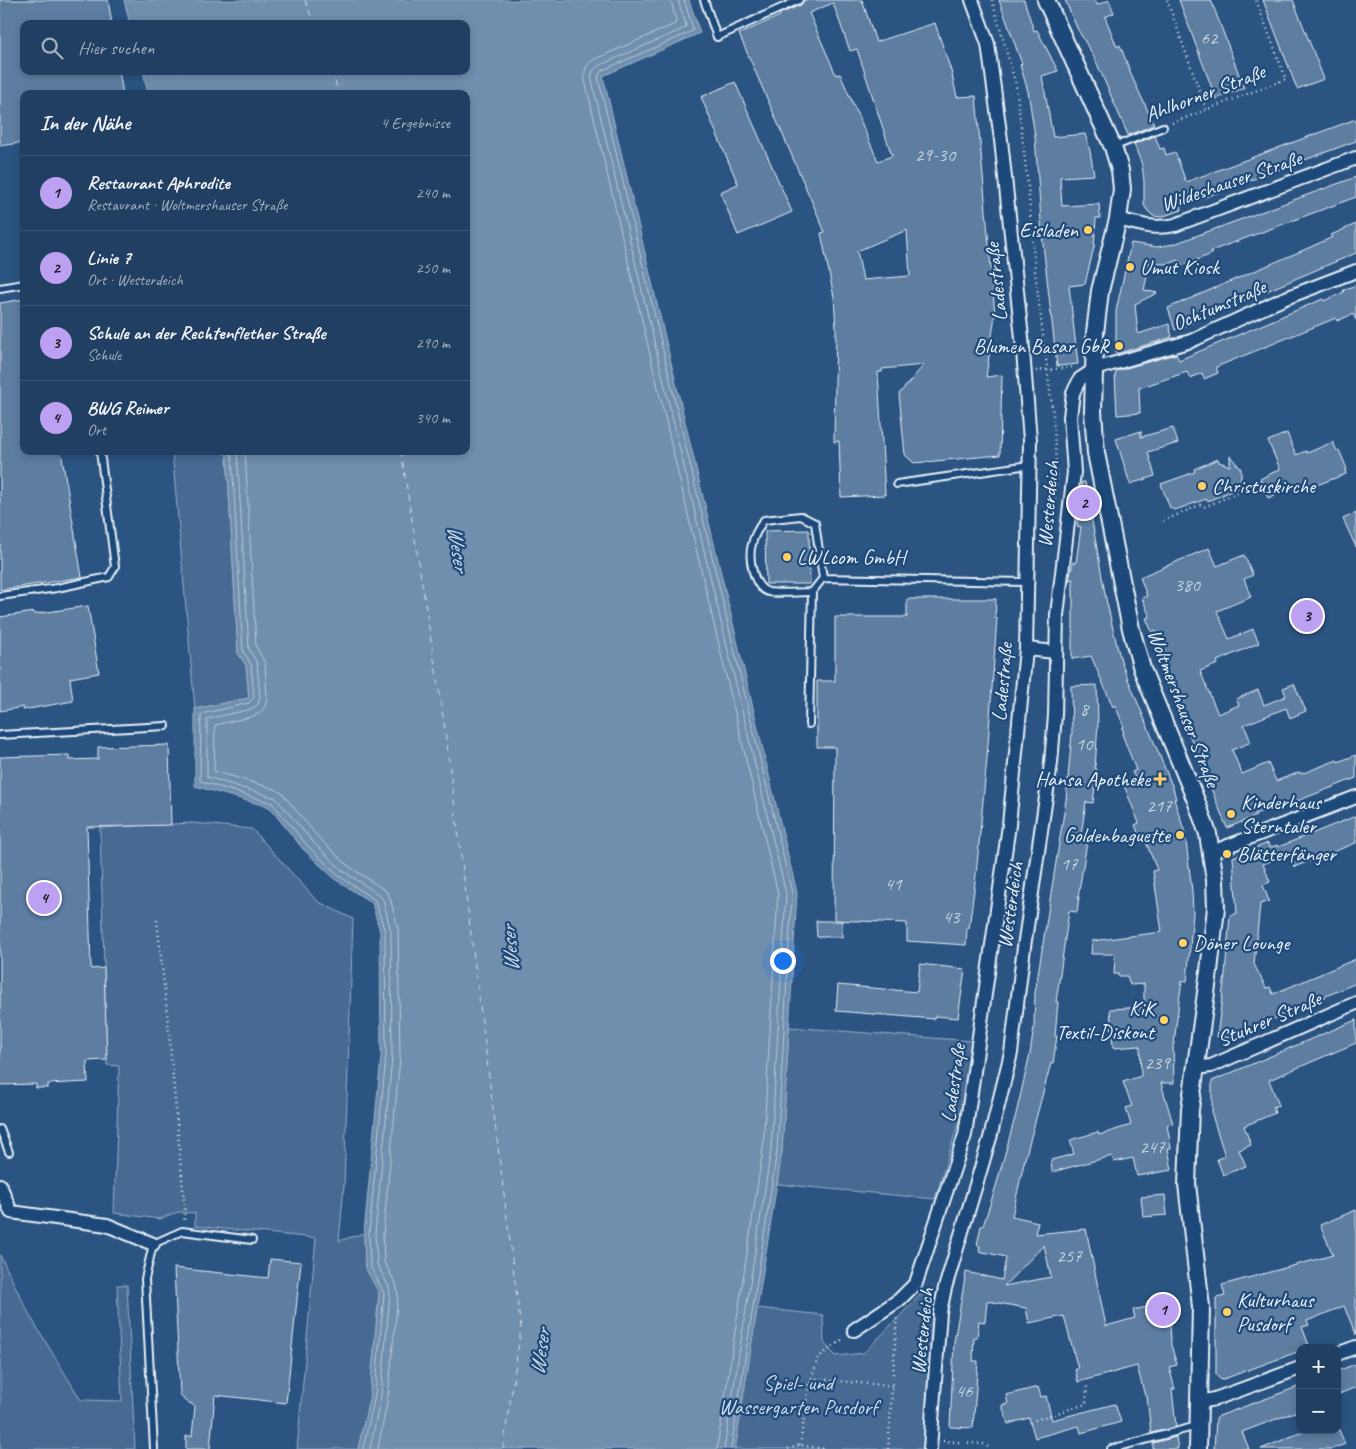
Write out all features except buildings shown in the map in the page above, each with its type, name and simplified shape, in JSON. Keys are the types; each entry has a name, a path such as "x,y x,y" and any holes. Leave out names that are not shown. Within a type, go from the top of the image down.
{"street":[{"name":"Ladestraße","path":"854,1330 898,1300 916,1283 965,1135 1009,825 1026,649 1030,440 1022,338 1001,140 988,44 972,0"},
{"name":"Woltmershauser Straße","path":"1046,0 1113,147 1120,170 1122,189 1118,219 1100,291 1095,332 1094,411 1096,453 1131,629 1142,669 1197,803 1212,852 1216,908 1190,1109 1187,1184 1201,1308 1198,1449"},
{"name":"Wildeshauser Straße","path":"1118,219 1154,228 1175,226 1356,158"},
{"name":"Ochtumstraße","path":"1094,369 1191,341 1283,299 1356,271"},
{"name":"Westerdeich","path":"930,1449 940,1312 945,1288 1002,1095 1011,1053 1024,947 1051,764 1057,615 1074,472 1070,417 1073,393 1080,379 1094,369"},
{"path":"1026,649 1056,652"},
{"path":"1212,852 1356,797"},
{"name":"Stuhrer Straße","path":"1196,1068 1211,1066 1356,1003"},
{"path":"0,1185 11,1212 107,1225 153,1244"},
{"path":"1341,1353 1356,1347"},
{"path":"1200,1402 1215,1399 1296,1369"}],"lane":[{"path":"704,0 717,37 799,0"},
{"name":"Ahlhorner Straße","path":"1113,147 1162,127"},
{"path":"0,288 20,285"},
{"path":"0,596 110,577 114,567 100,455"},
{"path":"896,484 1030,465"},
{"path":"809,724 812,592 823,578 815,523 801,516 764,520 751,546 754,577 758,586 767,592 812,592"},
{"path":"823,578 1028,582"},
{"path":"0,735 166,726"},
{"path":"0,1129 9,1152"},
{"path":"154,1449 145,1279 153,1244 182,1231 252,1240"},
{"path":"1111,1449 1199,1426"}],"path":[{"path":"992,0 1016,85 1028,186 1035,271 1053,415 1057,480 1054,516"},
{"path":"1167,0 1207,110"},
{"name":"Ahlhorner Straße","path":"1162,127 1286,79 1256,0"},
{"path":"1040,371 1070,368"},
{"path":"1163,521 1200,506 1204,507 1252,487"},
{"path":"157,920 185,1212 182,1231"},
{"path":"888,1449 898,1300"},
{"path":"800,1445 809,1385 818,1358 854,1330"},
{"path":"809,1385 817,1379 893,1386"},
{"path":"1036,1420 1086,1404 1087,1386"},
{"path":"943,1441 984,1444 991,1449"},
{"path":"788,1449 800,1445 824,1449"}],"green space":[{"path":"172,455 226,455 238,653 246,665 249,698 195,709"},
{"path":"192,823 252,829 317,901 353,919 344,1186 339,1241 364,1233 365,1267 379,1292 370,1395 358,1449 297,1449 316,1238 195,1226 195,1213 178,1212 160,1219 114,1213 119,1066 107,1065 100,828"},
{"path":"789,1027 972,1041 962,1111 935,1199 777,1184 782,1151"},
{"path":"0,1255 30,1316 81,1400 122,1401 117,1285 127,1285 135,1449 0,1449"},
{"name":"Spiel- und Wassergarten Pusdorf","path":"920,1295 937,1296 925,1449 735,1449 757,1308 823,1315 824,1343 836,1356 864,1353"}],"water":[{"name":"Weser","path":"124,0 689,0 700,33 603,76 797,893 782,1151 735,1449 358,1449 370,1395 379,1293 365,1267 364,1233 381,1057 380,932 372,903 336,880 303,849 269,807 195,786 195,709 249,698 246,665 238,653 226,455 470,455 470,90 147,90 144,75 470,75 470,20 129,20"}],"ferry route":[{"path":"305,0 312,20"},
{"path":"333,75 338,90"},
{"path":"402,455 445,729 521,1329 503,1449"}],"place":[{"name":"Eisladen","path":"1088,230"},
{"name":"Umut Kiosk","path":"1130,267"},
{"name":"Blumen Basar GbR","path":"1119,346"},
{"name":"Christuskirche","path":"1202,486"},
{"name":"Linie 7","path":"1084,503"},
{"name":"LWLcom GmbH","path":"787,557"},
{"name":"Schule an der Rechtenflether Straße","path":"1307,616"},
{"name":"Hansa Apotheke","path":"1160,779"},
{"name":"Kinderhaus Sterntaler","path":"1231,814"},
{"name":"Goldenbaguette","path":"1180,835"},
{"name":"Blätterfänger","path":"1227,854"},
{"name":"BWG Reimer","path":"44,898"},
{"name":"Döner Lounge","path":"1183,943"},
{"name":"KiK Textil-Diskont","path":"1164,1020"},
{"name":"Restaurant Aphrodite","path":"1163,1310"},
{"name":"Kulturhaus Pusdorf","path":"1227,1312"}]}
